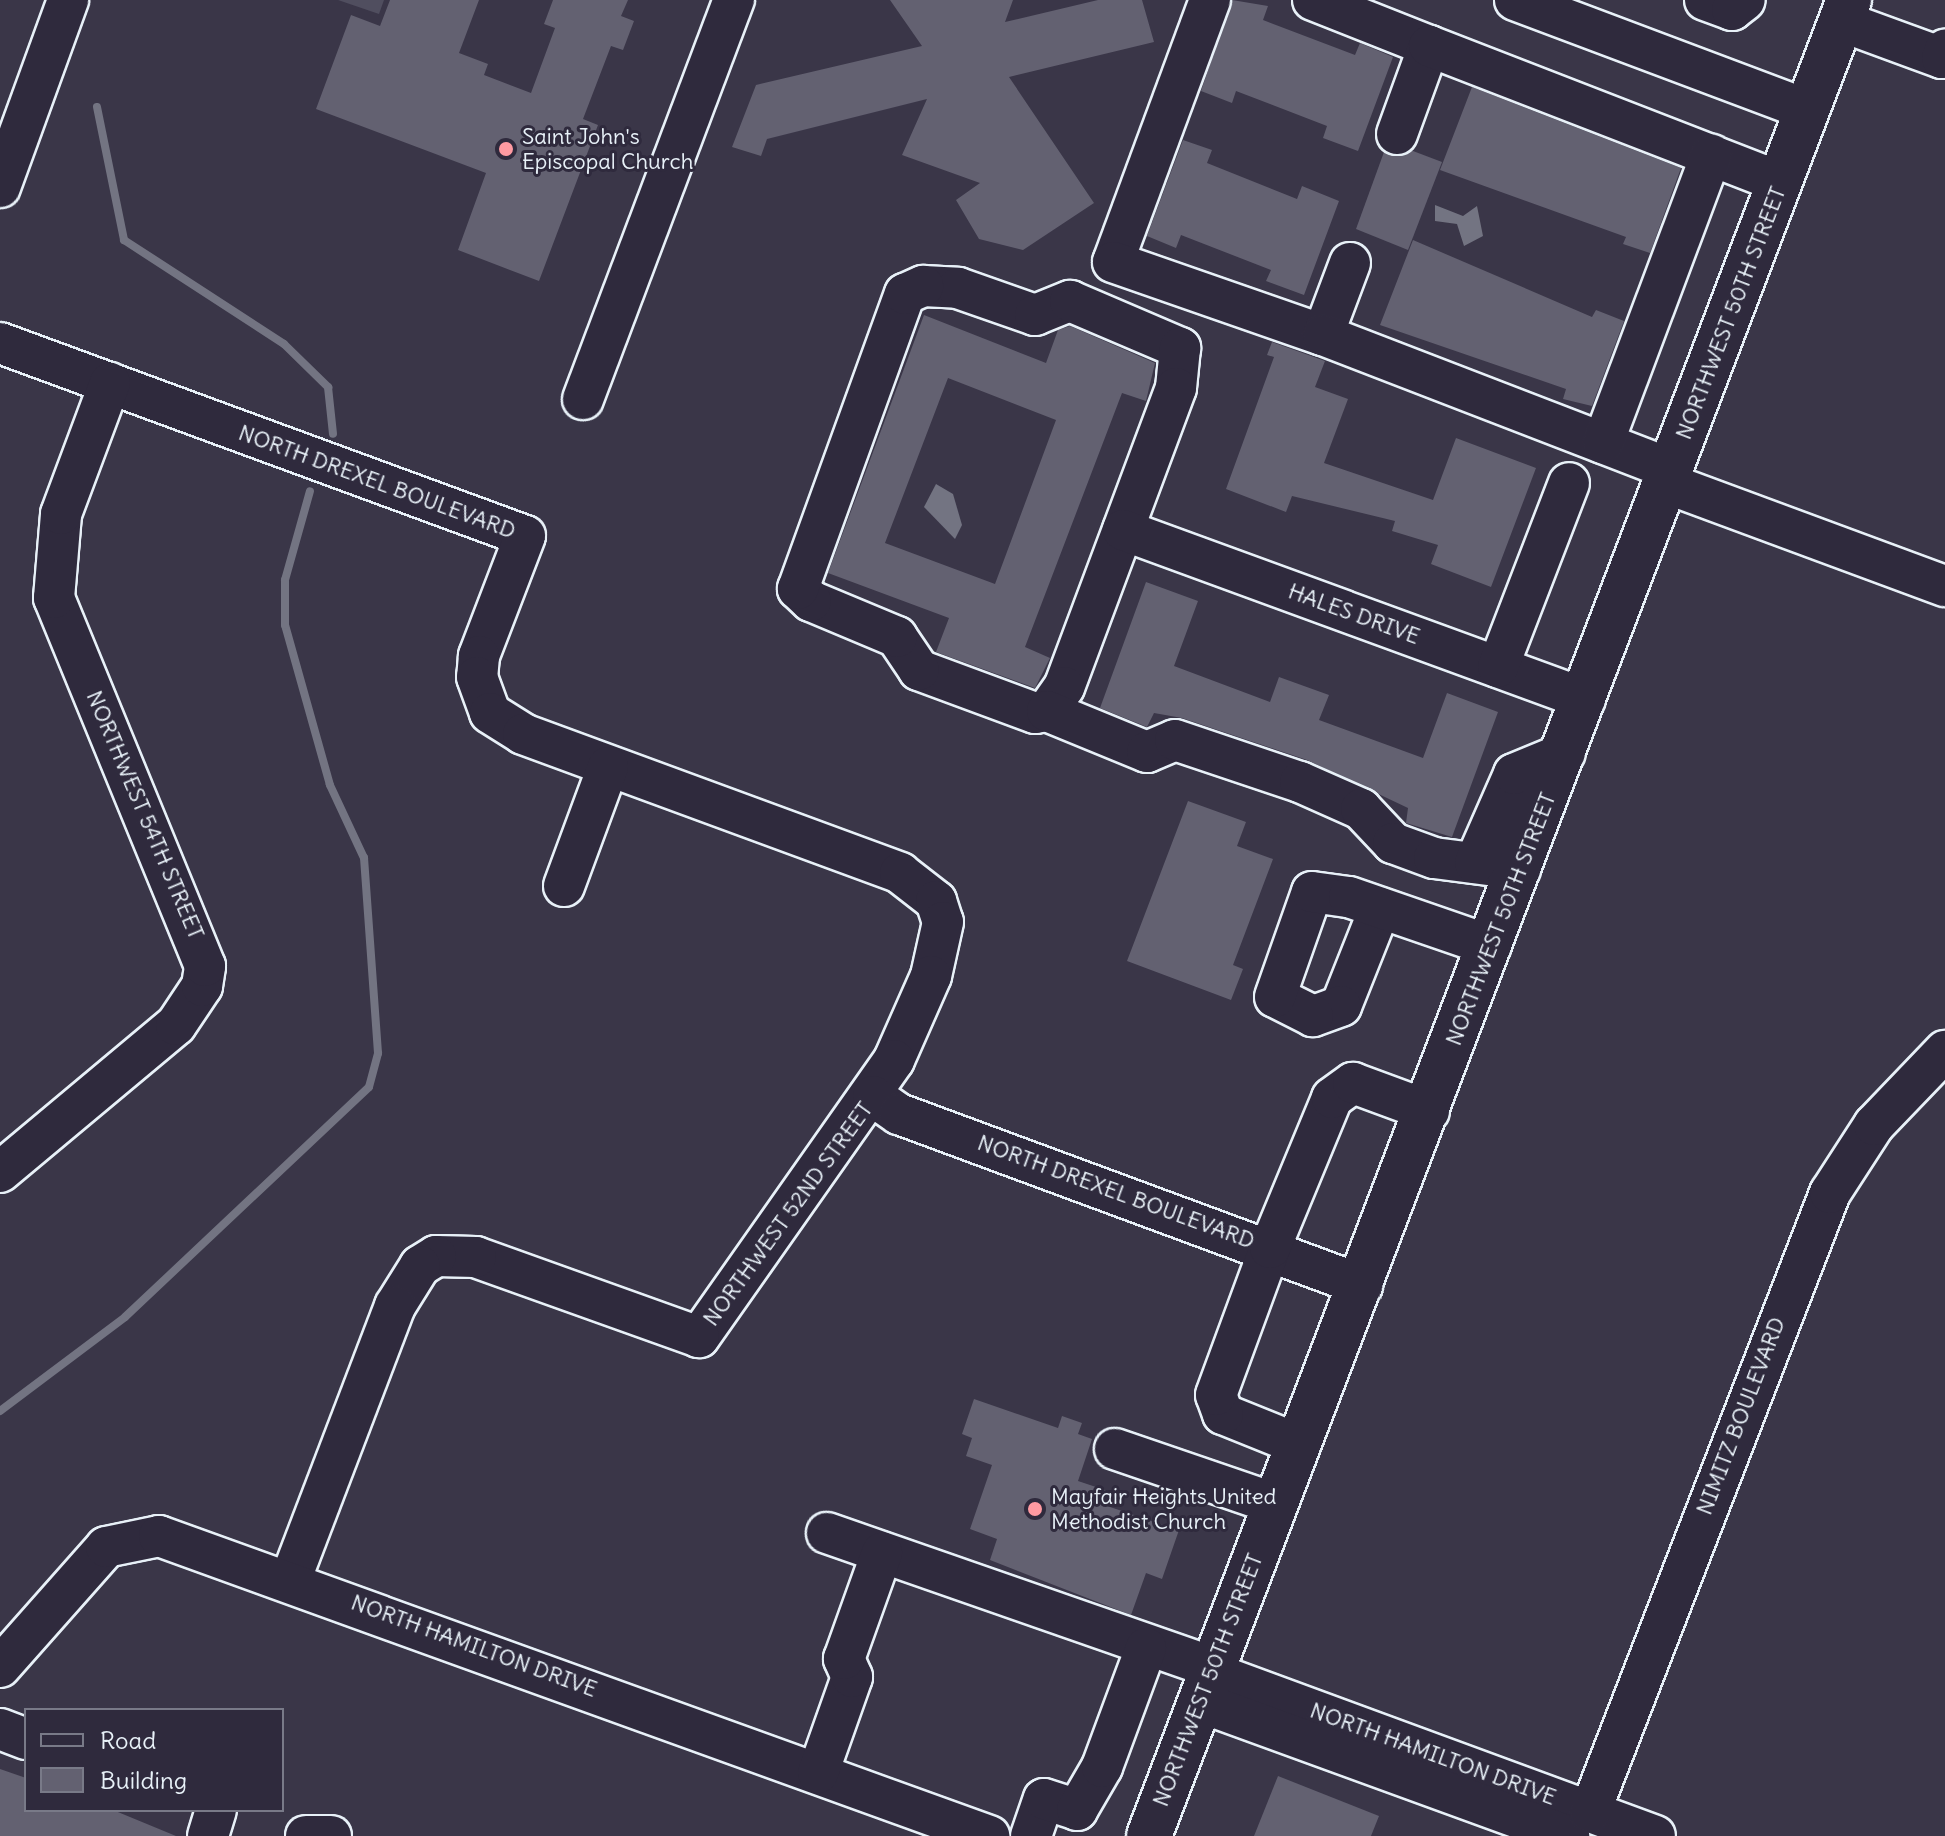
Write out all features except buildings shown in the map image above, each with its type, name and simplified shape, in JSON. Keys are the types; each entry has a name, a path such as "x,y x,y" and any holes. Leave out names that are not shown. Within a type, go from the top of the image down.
{"main road":[{"name":"NORTHWEST 50TH STREET","path":"1149,1836 1429,1111 1845,10"}],"street":[{"path":"0,187 68,0"},
{"path":"583,399 734,0"},
{"path":"1210,0 1113,262 1323,335 1603,443 1669,476 1945,586"},
{"path":"1313,0 1780,182"},
{"path":"1515,0 1590,13 1808,110"},
{"path":"1705,0 1732,10 1745,0"},
{"path":"1845,10 1944,57"},
{"path":"1397,134 1429,46"},
{"path":"1603,443 1711,155"},
{"path":"1323,335 1350,263"},
{"path":"1047,711 1064,687 1176,388 1180,348 1070,301 1035,315 958,288 923,286 905,294 798,589 811,601 897,637 919,670 1035,713 1047,711 1147,752 1175,740 1241,760 1361,809 1393,843 1475,863 1520,869"},
{"name":"NORTH DREXEL BOULEVARD","path":"0,343 525,536 479,656 481,696 506,726 608,767 900,873 936,901"},
{"name":"NORTHWEST 54TH STREET","path":"0,1172 176,1025 197,996 205,966 54,598 61,514 110,383"},
{"path":"1498,667 1569,483"},
{"name":"HALES DRIVE","path":"1123,530 1585,699"},
{"path":"1475,863 1514,774 1565,753"},
{"path":"564,886 608,767"},
{"name":"NORTHWEST 52ND STREET","path":"291,1579 395,1306 420,1266 436,1256 476,1257 699,1337 873,1096 942,946 936,901"},
{"path":"1380,908 1491,946"},
{"name":"NIMITZ BOULEVARD","path":"1580,1824 1830,1193 1874,1125 1945,1051"},
{"path":"1300,1445 1223,1414 1216,1395 1270,1248 1332,1098 1353,1083 1429,1111"},
{"name":"NORTH DREXEL BOULEVARD","path":"873,1096 899,1114 1270,1248 1362,1285"},
{"path":"1115,1449 1276,1504"},
{"name":"NORTH HAMILTON DRIVE","path":"827,1533 1146,1648 1207,1680 1580,1824 1655,1836"},
{"name":"NORTH HAMILTON DRIVE","path":"0,1667 98,1555 130,1537 194,1544 989,1836"},
{"path":"818,1773 852,1677 844,1659 882,1553"},
{"path":"1031,1836 1044,1799 1077,1810 1102,1767 1146,1648"},
{"path":"0,1729 24,1738"},
{"path":"208,1836 215,1812"},
{"path":"306,1836 331,1836"}],"shaded area":[{"path":"338,0 384,0 379,14"}],"water":[{"path":"1435,205 1463,216 1477,206 1483,236 1464,246 1457,224 1435,221"},
{"path":"936,484 953,494 962,525 955,539 924,507"}],"waterway":[{"path":"97,107 124,240 284,344 328,387 333,434"},
{"path":"0,1411 125,1317 369,1087 378,1053 364,858 330,785 285,625 285,580 310,491"}],"place":[{"name":"Saint John's Episcopal Church","path":"506,149"},
{"name":"Mayfair Heights United Methodist Church","path":"1035,1509"}]}
